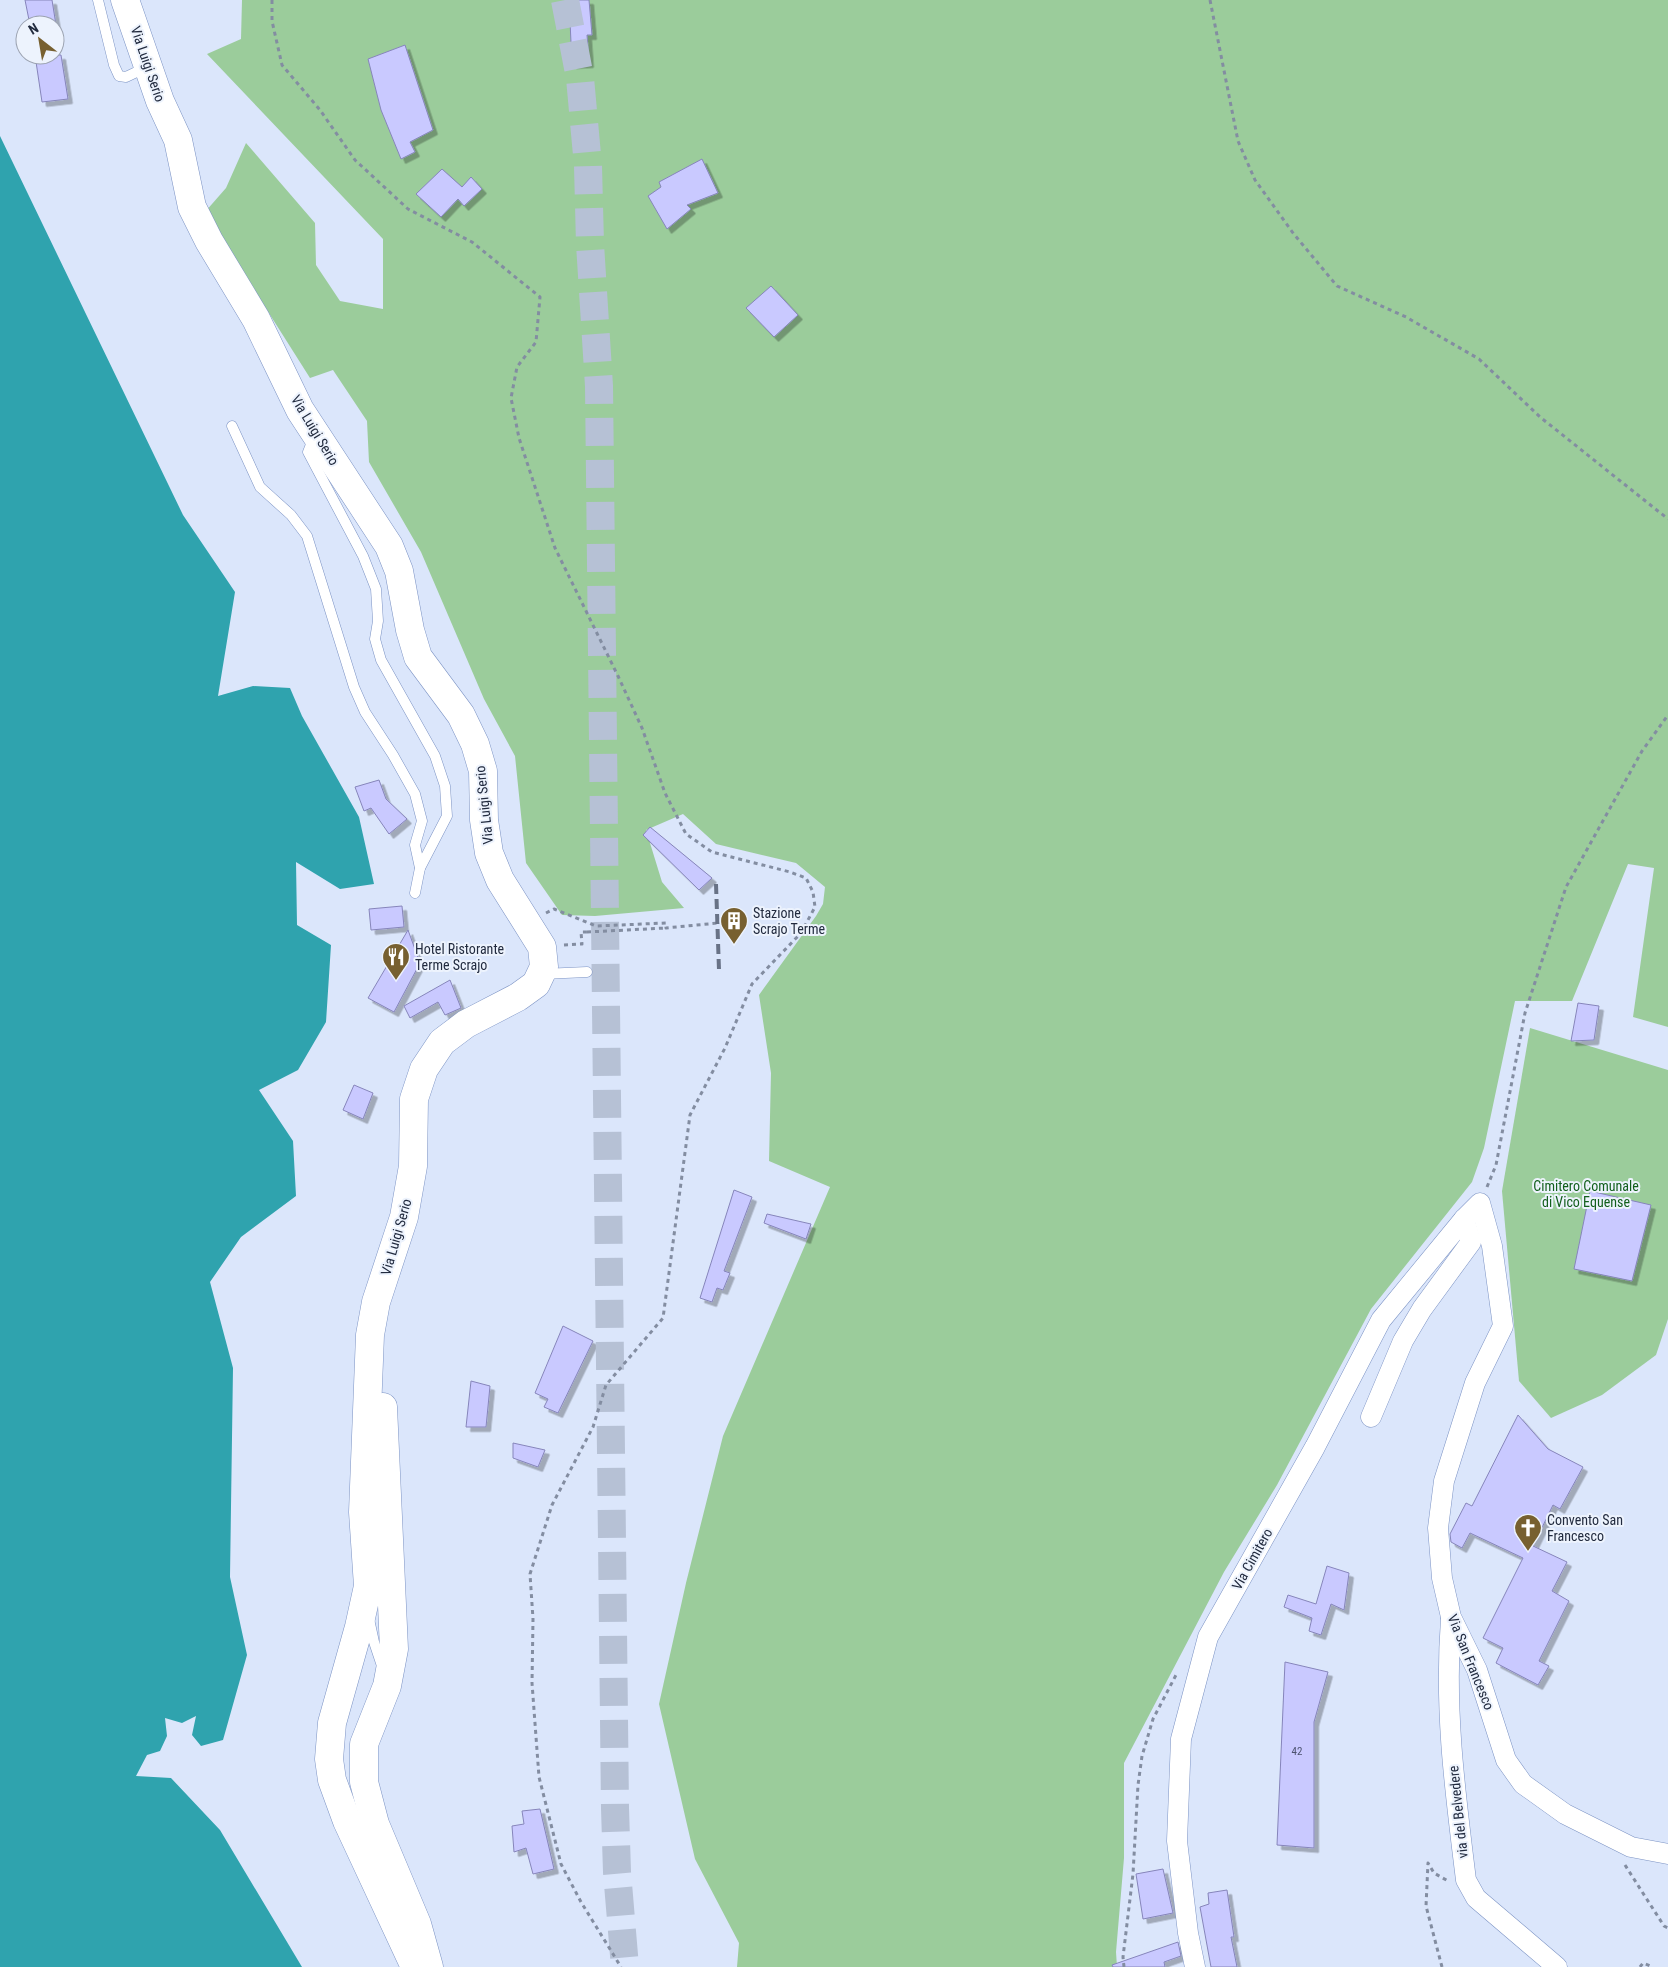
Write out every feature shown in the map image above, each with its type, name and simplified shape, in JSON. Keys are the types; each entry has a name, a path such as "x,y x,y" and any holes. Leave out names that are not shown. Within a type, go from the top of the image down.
{"main road":[{"name":"Via Luigi Serio","path":"125,0 147,67 178,140 192,207 209,241 256,320 300,410 389,546 399,571 410,630 418,657 461,715 475,744 483,771 484,820 489,853 500,880 542,947 544,967 536,984 518,997 466,1024 442,1042 424,1069 414,1099 413,1166 404,1217 376,1302 370,1335 363,1512 368,1586 359,1628 332,1723 329,1759 332,1780 347,1821 415,1967"},
{"path":"389,1263 383,1418 394,1648 387,1686 364,1744 363,1767 366,1789 375,1824 417,1924 429,1967"}],"street":[{"name":"Via Cimitero","path":"1195,1967 1188,1934 1177,1841 1181,1739 1208,1638 1315,1447 1381,1320 1464,1218 1480,1203"},
{"name":"Via San Francesco","path":"1480,1203 1492,1246 1503,1326 1475,1383 1444,1481 1438,1528 1442,1578 1451,1617 1477,1670 1506,1760 1523,1784 1565,1814 1631,1847 1668,1854"},
{"path":"1371,1418 1403,1342 1422,1309 1472,1242 1464,1218"},
{"name":"via del Belvedere","path":"1451,1617 1447,1670 1448,1712 1466,1880 1476,1898 1557,1967"}],"lane":[{"path":"98,0 114,65 119,76 126,77 147,67"},
{"path":"232,426 260,487 291,515 307,536 354,688 365,712 394,754 415,794 422,821 416,845 420,868"},
{"path":"315,434 308,452 363,556 376,589 378,621 375,640 381,660 435,756 445,786 446,816 420,868 415,893"},
{"path":"541,974 587,972"},
{"path":"368,1586 369,1617 381,1663"}],"path":[{"path":"272,0 272,21 282,66 320,110 355,160 408,208 472,242 540,297 536,342 517,367 511,398 519,438 555,548 638,719 665,793 686,834 712,852 790,872 806,878 814,892 815,907 801,933 752,984 725,1048 690,1115 663,1318 606,1385 593,1427 552,1505 530,1574 533,1619 532,1682 539,1777 561,1864 581,1902 622,1967"},
{"path":"1210,0 1238,141 1255,180 1293,233 1337,286 1406,316 1479,358 1540,417 1668,519"},
{"path":"1480,1203 1496,1165 1524,1013 1566,887 1642,751 1668,715"},
{"path":"541,916 554,909 596,926 666,923 666,928"},
{"path":"587,932 666,928 728,922"},
{"path":"1614,1838 1628,1870 1668,1928"},
{"path":"1442,1967 1426,1906 1428,1863 1434,1873 1447,1881 1470,1887"},
{"path":"1640,1967 1643,1963 1653,1967"}],"green space":[{"path":"242,0 1668,0 1668,1027 1633,1017 1654,868 1628,864 1572,1001 1515,1001 1484,1148 1472,1182 1371,1309 1277,1485 1224,1572 1124,1763 1124,1858 1116,1952 1117,1967 737,1967 739,1943 695,1859 659,1704 686,1583 723,1436 830,1187 769,1161 771,1073 759,995 816,916 823,904 825,887 796,863 716,844 683,814 646,830 662,882 684,908 595,916 562,915 526,863 515,756 484,699 421,552 369,462 367,421 333,370 310,378 205,212 226,188 246,143 315,223 316,265 340,301 383,309 383,239 207,54 241,39"},
{"name":"Cimitero Comunale di Vico Equense","path":"1530,1028 1668,1070 1668,1319 1656,1355 1602,1395 1551,1418 1519,1381 1502,1191"}],"water":[{"path":"0,136 183,515 235,592 218,696 253,686 290,688 302,716 359,817 374,884 340,889 296,862 297,925 331,945 326,1022 298,1070 259,1090 293,1141 296,1196 241,1237 210,1282 233,1368 230,1577 247,1655 223,1740 201,1746 192,1735 196,1716 182,1723 165,1718 167,1736 160,1751 147,1755 136,1776 171,1778 220,1830 302,1967 0,1967"}],"building":[{"path":"25,0 52,0 54,15 28,15"},
{"path":"569,0 589,0 592,35 587,35 589,63 572,64"},
{"path":"405,45 433,130 410,142 415,152 401,159 381,110 368,59"},
{"path":"36,65 63,65 68,99 42,102"},
{"path":"702,159 718,193 687,205 691,209 667,229 648,196 661,187 659,182"},
{"path":"442,169 462,187 471,177 482,189 464,206 458,199 441,217 416,194"},
{"path":"771,286 798,315 774,337 746,308"},
{"path":"379,780 386,799 407,819 389,834 371,808 364,811 355,787"},
{"path":"650,827 712,878 699,890 643,835"},
{"path":"402,906 404,927 371,930 369,909"},
{"path":"408,930 420,963 394,1012 368,998"},
{"path":"450,980 461,1008 445,1015 438,1002 410,1018 404,1006"},
{"path":"1578,1003 1599,1006 1594,1040 1571,1041"},
{"path":"354,1085 373,1093 363,1119 343,1110"},
{"path":"734,1190 752,1197 724,1271 730,1273 723,1290 717,1288 712,1302 700,1298"},
{"path":"1590,1191 1651,1205 1632,1281 1574,1269"},
{"path":"767,1214 811,1224 806,1239 764,1223"},
{"path":"563,1326 593,1341 558,1413 544,1407 548,1399 535,1393"},
{"path":"471,1381 490,1386 486,1427 466,1427"},
{"name":"Convento San Francesco","path":"1518,1415 1548,1449 1583,1467 1560,1509 1553,1505 1533,1546 1567,1562 1552,1591 1569,1601 1539,1661 1549,1666 1538,1685 1496,1663 1503,1648 1483,1638 1523,1558 1470,1533 1462,1548 1451,1542 1450,1534 1466,1503 1472,1506"},
{"path":"513,1443 545,1450 538,1467 513,1458"},
{"path":"1327,1566 1349,1573 1344,1610 1331,1604 1321,1635 1309,1631 1312,1618 1284,1607 1288,1595 1316,1604"},
{"path":"1285,1662 1328,1672 1314,1722 1314,1848 1277,1845"},
{"path":"540,1809 554,1869 533,1874 526,1848 514,1852 512,1826 524,1824 522,1811"},
{"path":"1163,1869 1173,1913 1143,1919 1136,1874"},
{"path":"1227,1890 1234,1937 1231,1937 1237,1967 1211,1967 1200,1907 1209,1904 1208,1893"},
{"path":"1178,1942 1181,1956 1164,1962 1165,1967 1113,1967 1112,1965"}],"tunnel":[{"path":"565,0 580,78 588,166 590,244 599,386 615,1808 617,1872 625,1967"}],"railway":[{"path":"716,884 719,970"}],"place":[{"name":"Stazione Scrajo Terme","path":"734,945"},
{"name":"Hotel Ristorante Terme Scrajo","path":"396,981"},
{"name":"Convento San Francesco","path":"1528,1552"}]}
